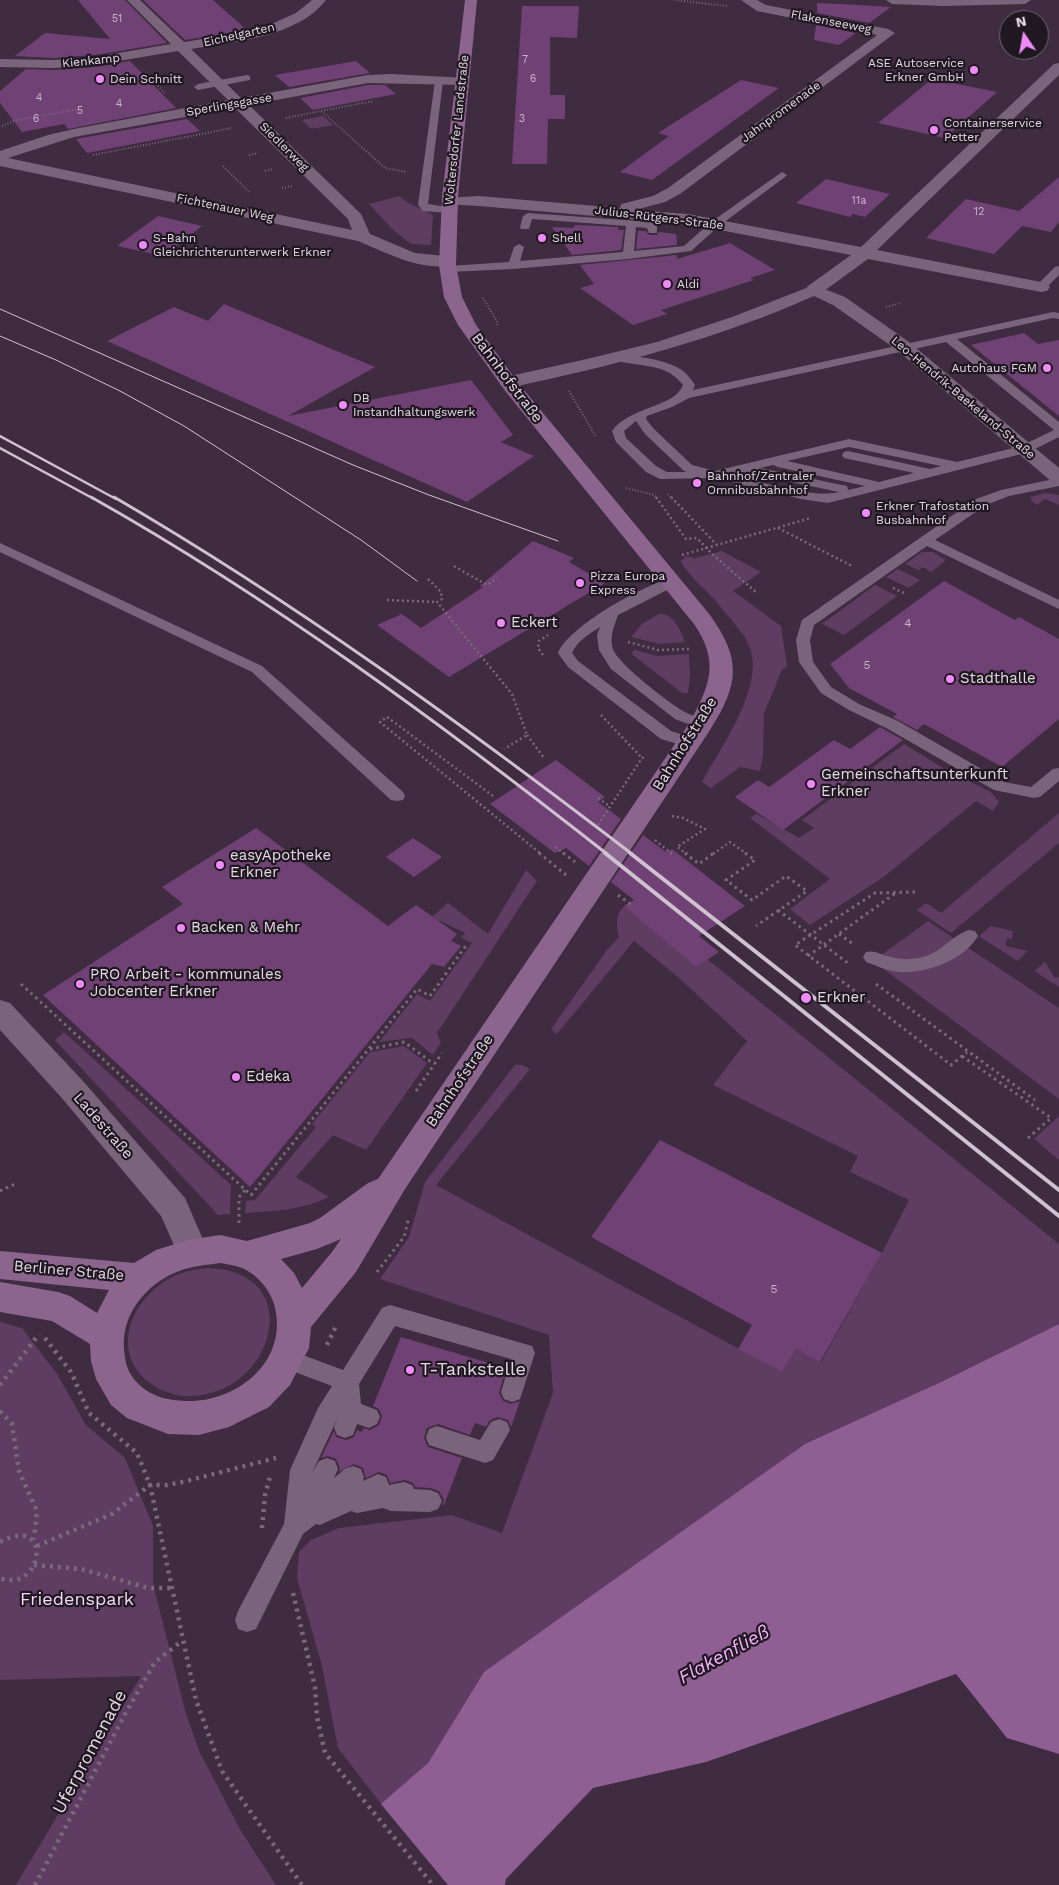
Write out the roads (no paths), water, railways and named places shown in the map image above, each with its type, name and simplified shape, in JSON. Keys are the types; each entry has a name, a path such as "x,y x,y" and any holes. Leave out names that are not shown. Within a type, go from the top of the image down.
{"main road":[{"name":"Woltersdorfer Landstraße","path":"448,265 450,205 470,0"},
{"name":"Bahnhofstraße","path":"295,1321 344,1262 394,1180 695,733 717,694 722,677 722,660 718,646 710,633 672,582 508,382 470,328 458,308 450,288 448,265"},
{"name":"Bahnhofstraße","path":"247,1255 317,1235 331,1228 394,1180"},
{"path":"220,1250 247,1255 266,1266 282,1281 291,1299 295,1321 294,1340 287,1359 270,1383 247,1403 216,1416 183,1420 152,1414 130,1401 115,1383 106,1360 106,1336 112,1315 123,1295 139,1278 164,1261 192,1252 220,1250"},
{"name":"Berliner Straße","path":"0,1265 139,1278"},
{"path":"0,1297 58,1307 106,1336"}],"street":[{"name":"Siedlerweg","path":"133,0 355,217 363,237"},
{"name":"Eichelgarten","path":"181,48 261,33 277,28 301,16 320,0"},
{"name":"Flakenseeweg","path":"747,0 762,8 888,33"},
{"path":"892,0 943,2 1025,0"},
{"name":"Jahnpromenade","path":"601,210 632,206 659,199 674,191 888,33"},
{"name":"Kienkamp","path":"0,63 54,64 95,61 181,48"},
{"path":"508,382 621,359 682,341 752,318 814,290 866,252 1059,67"},
{"name":"Sperlingsgasse","path":"0,156 67,135 368,79 462,81"},
{"name":"Fichtenauer Weg","path":"0,161 363,237 412,258 448,265"},
{"path":"674,191 670,201 676,210 688,218"},
{"name":"Julius-Rütgers-Straße","path":"450,205 538,216 601,210 688,218 1041,286"},
{"name":"Leo-Hendrik-Baekeland-Straße","path":"814,290 839,301 903,346 1059,478"},
{"name":"Ladestraße","path":"0,1011 71,1088 174,1208 192,1252"}],"lane":[{"path":"198,87 247,78"},
{"path":"439,81 423,205 427,209 450,205"},
{"path":"448,265 513,266 530,260 543,263 687,249 715,224 782,174"},
{"path":"525,227 528,216 538,216 558,223 631,223 652,225 653,231"},
{"path":"628,256 631,223"},
{"path":"513,266 519,247"},
{"path":"543,263 547,248"},
{"path":"557,262 559,248"},
{"path":"1041,286 1059,268"},
{"path":"957,466 849,443 713,475 666,476 651,469 620,439 618,431 621,426 630,420 677,402 685,395 903,346 1053,315 1059,316"},
{"path":"948,338 1059,428"},
{"path":"621,359 652,363 673,369 683,375 688,384 685,395"},
{"path":"641,415 640,419 643,425 688,468 802,495 828,499 1025,449 1059,432"},
{"path":"823,449 928,473"},
{"path":"796,455 905,479"},
{"path":"770,461 880,485"},
{"path":"742,468 855,491"},
{"path":"1059,482 1006,493 981,502 807,623 803,640 806,662 826,690 854,707 893,725 1000,786 1034,793 1059,773"},
{"path":"927,541 1059,605"},
{"path":"0,547 257,669 397,796"},
{"path":"672,582 655,589 587,629 569,643 565,653 573,664 666,735 695,733"},
{"path":"611,614 604,635 606,650 616,666 680,716 695,733"},
{"path":"872,957 886,965 922,964 944,956 969,936"},
{"path":"295,1526 300,1470 326,1415 390,1315 524,1353 512,1392"},
{"path":"287,1359 348,1382"},
{"path":"348,1382 355,1418"},
{"path":"445,1446 485,1452 499,1430"},
{"path":"247,1620 295,1526 327,1469"},
{"path":"295,1526 353,1477"},
{"path":"295,1526 332,1508 376,1492 404,1493"},
{"path":"376,1492 430,1501"}],"water":[{"name":"Flakenfließ","path":"1059,1324 1059,1754 1007,1738 956,1674 706,1762 593,1788 506,1879 505,1885 288,1885 428,1763 484,1672 805,1444 941,1382"}],"tram line":[{"path":"0,309 353,465 429,495 558,541"},
{"path":"0,336 56,360 120,391 184,426 361,540 417,581"}],"railway":[{"path":"0,436 116,499"},
{"path":"0,448 94,499"},
{"path":"91,497 226,578 291,621 483,758 607,854"},
{"path":"114,497 248,580 379,667 506,759 632,854"},
{"path":"605,853 1059,1216"},
{"path":"630,853 1059,1190"}],"place":[{"name":"ASE Autoservice Erkner GmbH","path":"974,70"},
{"name":"Dein Schnitt","path":"100,79"},
{"name":"Containerservice Petter","path":"934,130"},
{"name":"Shell","path":"542,238"},
{"name":"S-Bahn Gleichrichterunterwerk Erkner","path":"143,245"},
{"name":"Aldi","path":"667,284"},
{"name":"Autohaus FGM","path":"1047,368"},
{"name":"DB Instandhaltungswerk","path":"343,405"},
{"name":"Bahnhof/Zentraler Omnibusbahnhof","path":"697,483"},
{"name":"Erkner Trafostation Busbahnhof","path":"866,513"},
{"name":"Pizza Europa Express","path":"580,583"},
{"name":"Eckert","path":"501,623"},
{"name":"Stadthalle","path":"950,679"},
{"name":"Gemeinschaftsunterkunft Erkner","path":"811,784"},
{"name":"easyApotheke Erkner","path":"220,865"},
{"name":"Backen & Mehr","path":"181,928"},
{"name":"PRO Arbeit - kommunales Jobcenter Erkner","path":"80,984"},
{"name":"Erkner","path":"806,998"},
{"name":"Edeka","path":"236,1077"},
{"name":"T-Tankstelle","path":"410,1370"}],"park label":[{"name":"Friedenspark","path":"77,1600"}]}
